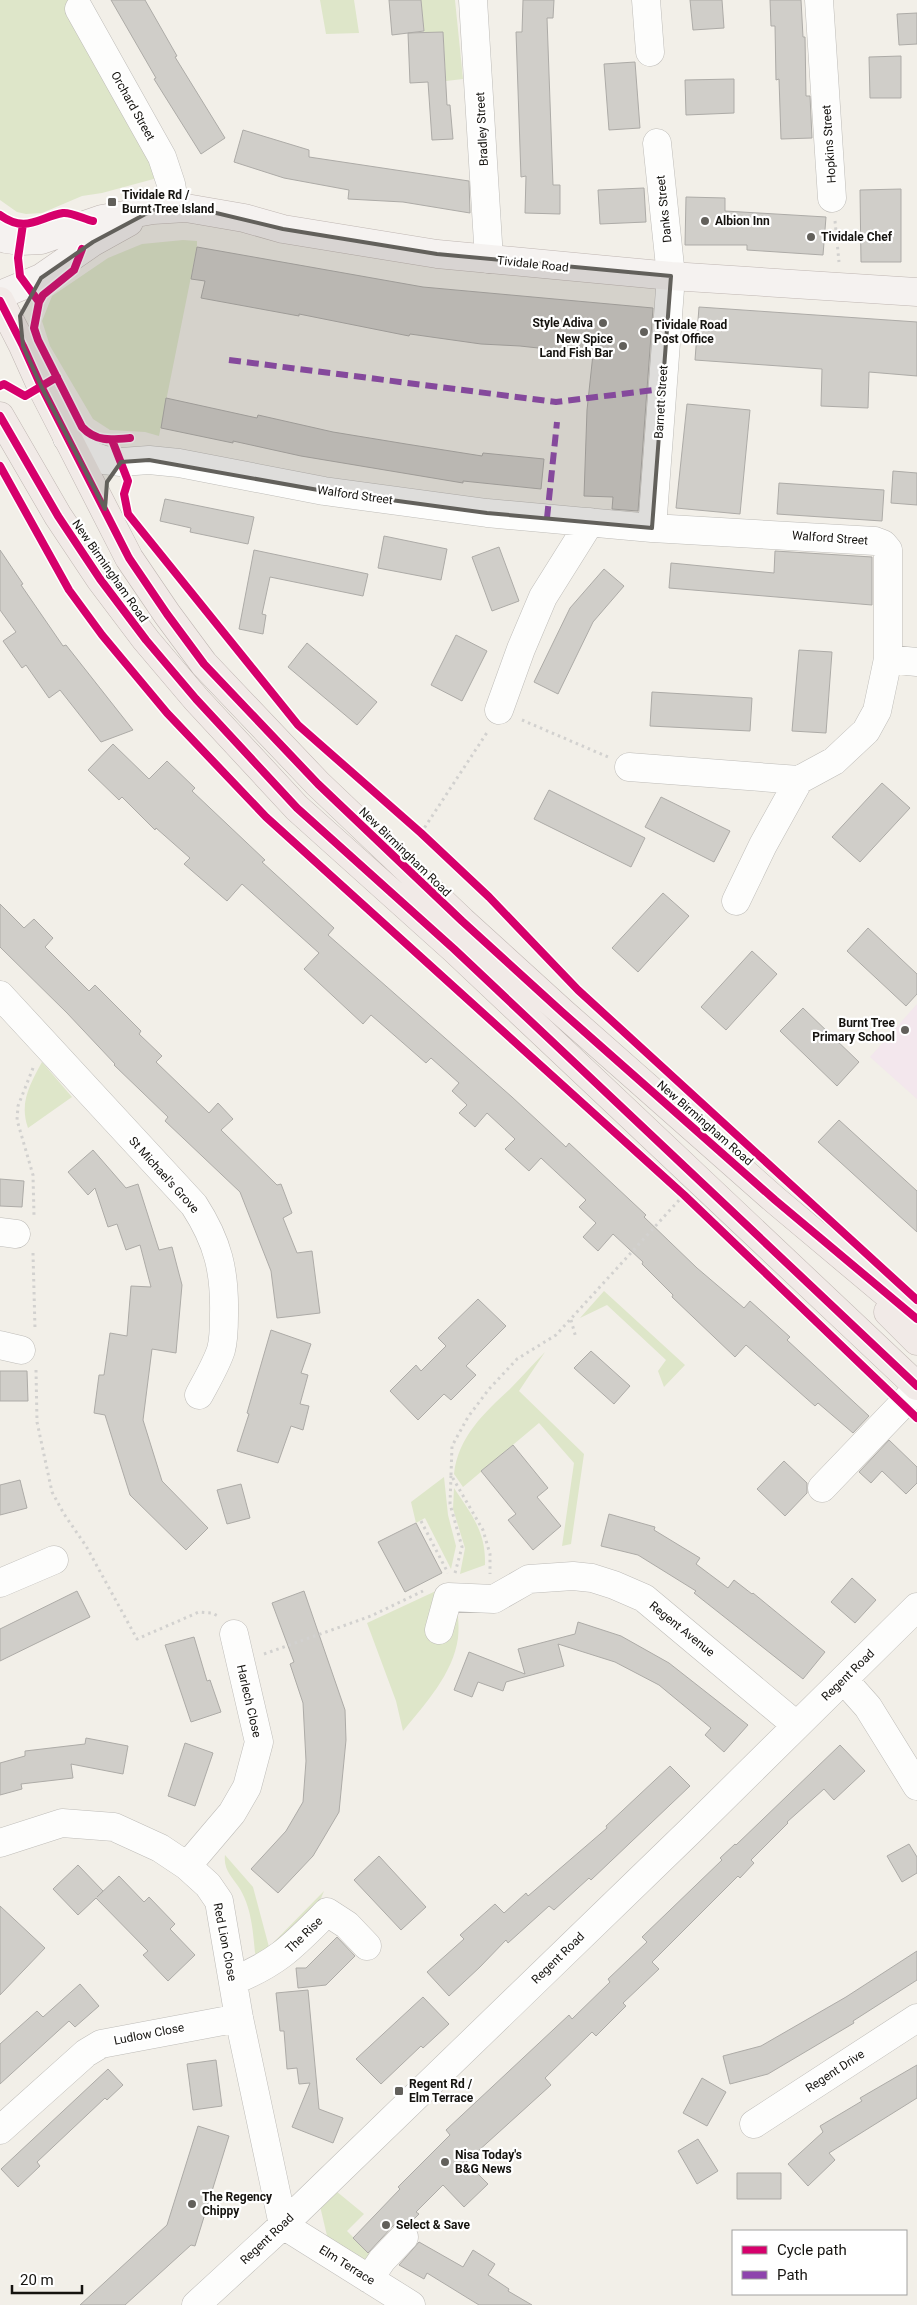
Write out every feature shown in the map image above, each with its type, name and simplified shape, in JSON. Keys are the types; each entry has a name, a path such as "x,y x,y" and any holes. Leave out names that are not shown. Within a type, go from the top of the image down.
{"highway":[{"name":"New Birmingham Road","path":"1,302 67,438 129,558 204,664 318,784 562,1012 775,1200 917,1319"},
{"name":"New Birmingham Road","path":"0,416 58,516 100,579 140,632 196,699 297,808 454,949 917,1388"},
{"path":"297,808 318,784"},
{"path":"775,1200 917,1341"}],"main road":[{"name":"Tividale Road","path":"0,236 21,241 41,240 93,221 164,209 212,212 282,229 437,254 671,276 917,292"},
{"path":"23,346 20,316 40,278 88,245 164,209"}],"street":[{"name":"Bradley Street","path":"473,0 489,259"},
{"path":"646,0 650,52"},
{"name":"Hopkins Street","path":"819,0 832,198"},
{"name":"Orchard Street","path":"79,9 162,157 171,184 164,209"},
{"name":"Danks Street","path":"658,142 671,276"},
{"name":"Barnett Street","path":"652,528 671,276"},
{"path":"1,302 40,278"},
{"name":"Walford Street","path":"67,438 90,455 120,462 149,460 179,463 324,492 487,513 652,528 865,540 883,544 888,550 888,659 877,711 866,731 834,761 799,780"},
{"path":"104,509 107,482 120,462"},
{"path":"498,710 521,649 544,597 590,522"},
{"path":"888,659 917,662"},
{"path":"630,767 799,780 763,845 736,901"},
{"name":"St Michael's Grove","path":"0,995 194,1205 208,1227 218,1250 223,1274 224,1326 222,1348 199,1395"},
{"path":"822,1488 917,1388"},
{"path":"0,1584 54,1560"},
{"name":"Regent Avenue","path":"494,1599 529,1579 573,1576 592,1578 644,1598 796,1725"},
{"path":"439,1630 448,1597 494,1599"},
{"name":"Regent Road","path":"196,2305 283,2225 691,1830 917,1607"},
{"name":"Harlech Close","path":"187,1866 232,1813 242,1796 247,1787 259,1742 228,1627"},
{"path":"844,1680 868,1707 917,1786"},
{"name":"Red Lion Close","path":"0,1843 62,1823 114,1827 160,1848 187,1866 208,1885 219,1901 239,2018 283,2225"},
{"name":"The Rise","path":"233,1981 256,1972 287,1953 327,1912 347,1925 367,1946"},
{"name":"Ludlow Close","path":"0,2130 86,2053 101,2044 239,2018"},
{"name":"Regent Drive","path":"754,2124 917,2018"},
{"name":"Elm Terrace","path":"283,2225 411,2305"},
{"path":"369,2279 382,2260 404,2237"}],"path":[{"path":"421,833 486,735 498,710 630,767"},
{"path":"414,826 428,839"},
{"path":"47,1046 24,1088 17,1120 33,1175 21,1235 35,1332 21,1348 52,1492 64,1514 86,1546 137,1639 199,1612 212,1613 228,1627"},
{"path":"677,1188 691,1201"},
{"path":"421,1521 452,1577 462,1547 450,1504 452,1446 468,1417 489,1389 517,1359 556,1336 684,1195"},
{"path":"571,1320 576,1338"},
{"path":"451,1475 483,1530 490,1554 489,1567 494,1599"},
{"path":"258,1656 372,1616 424,1590"}],"highlighted area":[{"path":"175,207 212,212 283,229 437,254 671,276 652,528 487,513 324,491 149,460 121,462 107,482 105,509 41,386 23,346 20,316 41,278 93,242 153,210"}],"shaded area":[{"name":"Burnt Tree Primary School","path":"917,1004 917,1099 870,1057"}],"green space":[{"path":"0,0 73,0 66,6 154,158 161,177 102,193 82,196 42,213 26,214 17,212 0,200"},
{"path":"320,0 354,0 359,33 326,34"},
{"path":"421,0 455,0 463,79 446,81 443,32 424,33"},
{"path":"183,240 197,241 197,247 159,436 145,432 110,430 93,419 50,346 42,321 52,296 108,258 142,244"},
{"path":"42,1062 72,1097 28,1128 25,1102 30,1086"},
{"path":"604,1291 685,1365 664,1387 658,1371 666,1360 607,1305 580,1318"},
{"path":"545,1352 519,1391 584,1454 571,1544 562,1546 574,1463 539,1423 463,1487 454,1474 461,1448 474,1427"},
{"path":"444,1477 448,1515 456,1546 451,1569 425,1518 416,1523 411,1502"},
{"path":"454,1488 477,1524 485,1553 485,1565 460,1574 465,1548 453,1509"},
{"path":"453,1583 458,1624 458,1638 455,1651 437,1688 403,1731 396,1701 367,1623"},
{"path":"225,1855 253,1887 269,1947 324,1891 319,1903 256,1961 248,1906 227,1869"},
{"path":"336,2191 364,2214 347,2231 375,2259 371,2266 328,2240 320,2206"}],"building":[{"path":"111,0 145,0 177,56 175,57 225,138 201,154 154,79 156,78"},
{"path":"389,0 421,0 424,31 392,35"},
{"path":"523,0 554,0 553,18 547,18 553,185 560,185 560,214 525,213 526,176 521,177 516,32 522,32"},
{"path":"690,0 722,0 724,28 693,30"},
{"path":"770,0 801,0 803,37 805,37 806,96 810,96 812,138 781,139 779,79 776,80 775,26 771,26"},
{"path":"917,13 917,44 899,45 897,14"},
{"path":"443,32 447,105 450,105 453,139 432,140 428,82 410,83 408,33"},
{"path":"901,56 901,98 870,98 869,57"},
{"path":"635,62 640,128 609,130 604,64"},
{"path":"734,79 734,113 686,115 685,80"},
{"path":"243,130 309,150 309,157 469,181 470,213 403,202 348,199 349,190 284,178 234,162"},
{"path":"644,188 646,222 600,224 598,190"},
{"path":"901,189 901,262 861,262 860,190"},
{"path":"686,197 725,198 725,211 826,217 823,255 747,250 747,245 685,245"},
{"path":"197,247 423,287 653,308 638,511 612,509 613,497 584,496 587,410 593,354 481,344 410,334 409,336 299,314 299,316 201,298 205,281 191,279"},
{"path":"699,307 917,322 917,376 869,372 868,408 821,406 822,369 695,360"},
{"path":"166,398 257,418 258,415 333,432 406,444 482,456 483,453 544,459 541,489 463,481 463,483 301,456 161,428"},
{"path":"687,404 750,410 740,514 676,508"},
{"path":"893,471 917,473 917,505 891,503"},
{"path":"779,483 884,490 882,521 777,514"},
{"path":"165,499 254,517 248,544 190,532 191,528 160,521"},
{"path":"384,536 447,549 441,580 378,568"},
{"path":"499,547 519,601 492,611 472,557"},
{"path":"0,550 23,584 21,585 63,646 66,645 133,730 101,742 60,690 49,698 26,665 22,668 3,641 16,632 0,610"},
{"path":"254,550 368,574 363,596 270,577 262,614 266,615 263,634 239,629"},
{"path":"775,551 872,557 872,605 669,588 671,563 774,573"},
{"path":"604,569 624,586 593,622 558,694 534,682 570,608"},
{"path":"456,635 487,651 462,701 431,685"},
{"path":"307,643 377,702 357,725 288,667"},
{"path":"799,650 832,652 826,733 792,731"},
{"path":"652,692 752,698 750,731 650,726"},
{"path":"113,744 149,779 167,761 195,788 192,791 265,860 262,862 334,928 328,935 566,1147 569,1143 646,1215 644,1217 697,1268 744,1308 750,1301 790,1337 787,1340 869,1416 853,1433 818,1403 815,1406 746,1345 735,1357 672,1297 673,1295 642,1264 643,1262 613,1234 598,1251 583,1237 596,1223 579,1207 586,1200 541,1158 529,1171 505,1149 515,1139 487,1113 475,1127 459,1113 467,1105 452,1091 459,1083 431,1058 426,1063 371,1015 363,1024 304,969 319,953 242,884 227,901 184,864 190,858 156,828 155,830 122,797 119,800 88,770"},
{"path":"882,783 910,808 860,862 832,837"},
{"path":"549,790 645,838 631,867 534,819"},
{"path":"661,797 730,831 714,862 645,827"},
{"path":"663,893 689,916 638,972 612,948"},
{"path":"0,904 24,928 34,919 53,938 45,947 89,991 95,985 141,1031 139,1034 162,1056 156,1062 209,1113 218,1103 233,1119 221,1130 277,1185 281,1184 292,1213 283,1218 297,1253 312,1251 320,1313 277,1318 271,1271 240,1192 165,1121 168,1117 114,1065 67,1013 0,947"},
{"path":"868,928 917,974 917,994 906,1006 847,951"},
{"path":"752,951 777,974 726,1030 701,1007"},
{"path":"803,1008 859,1062 837,1086 780,1031"},
{"path":"839,1120 917,1191 917,1232 818,1142"},
{"path":"93,1150 126,1188 138,1184 159,1250 172,1247 182,1285 176,1353 152,1349 143,1420 162,1481 208,1528 186,1550 130,1495 105,1415 94,1413 99,1375 104,1375 110,1333 127,1336 131,1286 151,1287 140,1245 126,1250 117,1224 108,1227 95,1188 88,1195 68,1172"},
{"path":"0,1179 24,1181 22,1207 0,1206"},
{"path":"478,1299 506,1326 466,1366 476,1375 451,1400 444,1394 418,1420 390,1391 416,1365 421,1371 446,1346 438,1338"},
{"path":"271,1330 311,1344 301,1373 308,1375 300,1404 309,1406 303,1430 291,1426 278,1463 237,1451 249,1414 247,1413"},
{"path":"591,1351 630,1386 614,1404 574,1368"},
{"path":"0,1371 27,1371 28,1401 0,1401"},
{"path":"889,1440 917,1467 917,1483 906,1494 882,1471 871,1483 859,1472"},
{"path":"513,1445 548,1488 537,1497 561,1526 533,1550 508,1520 516,1514 481,1471"},
{"path":"784,1461 807,1483 807,1493 785,1516 757,1489"},
{"path":"20,1480 27,1508 0,1515 0,1485"},
{"path":"241,1484 250,1518 227,1524 217,1490"},
{"path":"609,1514 655,1527 654,1530 700,1558 696,1564 728,1588 734,1580 753,1593 825,1652 803,1679 694,1593 696,1591 638,1555 601,1546"},
{"path":"416,1523 442,1573 405,1592 378,1542"},
{"path":"852,1578 876,1600 855,1623 831,1602"},
{"path":"77,1591 90,1617 0,1661 0,1629"},
{"path":"304,1591 345,1710 346,1740 339,1812 313,1856 278,1893 251,1869 286,1831 303,1802 306,1761 303,1703 290,1664 294,1662 272,1603"},
{"path":"578,1622 621,1636 669,1663 748,1725 724,1752 705,1735 711,1728 659,1685 615,1662 558,1644 564,1666 506,1682 503,1691 478,1682 472,1697 454,1690 469,1652 525,1674 518,1649 575,1634"},
{"path":"194,1637 207,1681 210,1680 221,1712 191,1722 165,1645"},
{"path":"86,1738 128,1746 123,1774 71,1764 73,1778 21,1784 22,1789 0,1795 0,1763 25,1756 25,1751 85,1744"},
{"path":"185,1743 213,1753 195,1806 168,1796"},
{"path":"840,1745 865,1771 834,1800 824,1789 787,1822 751,1860 754,1863 740,1878 738,1876 652,1962 659,1969 623,2003 626,2006 596,2036 592,2032 545,2078 551,2085 466,2162 488,2184 464,2207 443,2185 416,2212 419,2214 410,2223 400,2222 393,2226 368,2253 353,2238 400,2189 398,2187 450,2135 446,2130 569,2015 572,2019 610,1982 608,1979 647,1942 642,1937 722,1860 720,1858 736,1845"},
{"path":"670,1766 690,1786 591,1880 589,1878 554,1910 549,1906 508,1943 506,1940 449,1996 427,1972 464,1939 460,1935 495,1904 504,1913 526,1893 528,1896 607,1828 606,1826"},
{"path":"909,1844 917,1857 917,1873 902,1882 887,1856"},
{"path":"379,1856 426,1907 401,1930 354,1880"},
{"path":"78,1865 103,1891 97,1897 119,1876 144,1902 149,1897 175,1924 170,1929 195,1955 168,1981 143,1955 148,1951 96,1898 78,1915 53,1889"},
{"path":"0,1906 45,1948 0,1995"},
{"path":"337,1937 355,1956 326,1985 298,1988 296,1968 306,1968"},
{"path":"917,1951 917,1980 853,2021 854,2023 768,2074 730,2084 723,2056 761,2046 846,1997"},
{"path":"80,1984 99,2006 75,2027 69,2021 0,2084 0,2044 37,2011 43,2017"},
{"path":"308,1990 319,2109 343,2118 333,2143 292,2127 310,2083 299,2084 297,2068 287,2069 284,2031 280,2031 276,1993"},
{"path":"423,1997 449,2024 423,2048 421,2046 381,2084 356,2059"},
{"path":"216,2060 222,2106 193,2110 187,2064"},
{"path":"917,2065 917,2098 829,2153 835,2160 808,2186 788,2164 823,2132 820,2126 862,2101 860,2098"},
{"path":"108,2069 123,2085 107,2100 105,2098 37,2162 40,2166 18,2187 1,2169"},
{"path":"702,2078 726,2092 707,2126 683,2113"},
{"path":"198,2126 229,2136 195,2246 191,2245 125,2305 80,2305 167,2225"},
{"path":"698,2139 718,2171 697,2184 678,2151"},
{"path":"737,2173 781,2173 781,2199 737,2199"},
{"path":"419,2242 463,2267 473,2250 495,2264 488,2275 509,2289 508,2291 532,2305 479,2305 427,2273 424,2279 399,2265"}],"marked path":[{"path":"229,360 556,402 662,389"},
{"path":"547,518 557,422"}],"cycle path":[{"path":"0,215 9,221 25,224 63,213 93,221"},
{"path":"23,224 18,258 20,276 39,302"},
{"path":"82,249 74,270 43,295 39,302 34,328 38,340 82,427 98,438 130,438"},
{"path":"0,301 129,558 204,664 318,784 462,921 775,1200 917,1319"},
{"path":"0,386 4,384 25,396 57,377"},
{"path":"0,416 58,516 100,579 146,640 196,699 297,808 454,949 917,1386"},
{"path":"112,440 128,481 124,494 128,514 298,725 421,833 489,897 578,990 917,1300"},
{"path":"0,466 69,590 102,635 167,713 266,817 684,1195 917,1418"}],"place":[{"name":"Tividale Rd / Burnt Tree Island","path":"112,202"},
{"name":"Albion Inn","path":"705,221"},
{"name":"Tividale Chef","path":"811,237"},
{"name":"Style Adiva","path":"603,323"},
{"name":"Tividale Road Post Office","path":"644,332"},
{"name":"New Spice Land Fish Bar","path":"623,346"},
{"name":"Burnt Tree Primary School","path":"905,1030"},
{"name":"Regent Rd / Elm Terrace","path":"399,2091"},
{"name":"Nisa Today's B&G News","path":"445,2162"},
{"name":"The Regency Chippy","path":"192,2204"},
{"name":"Select & Save","path":"386,2225"}]}
